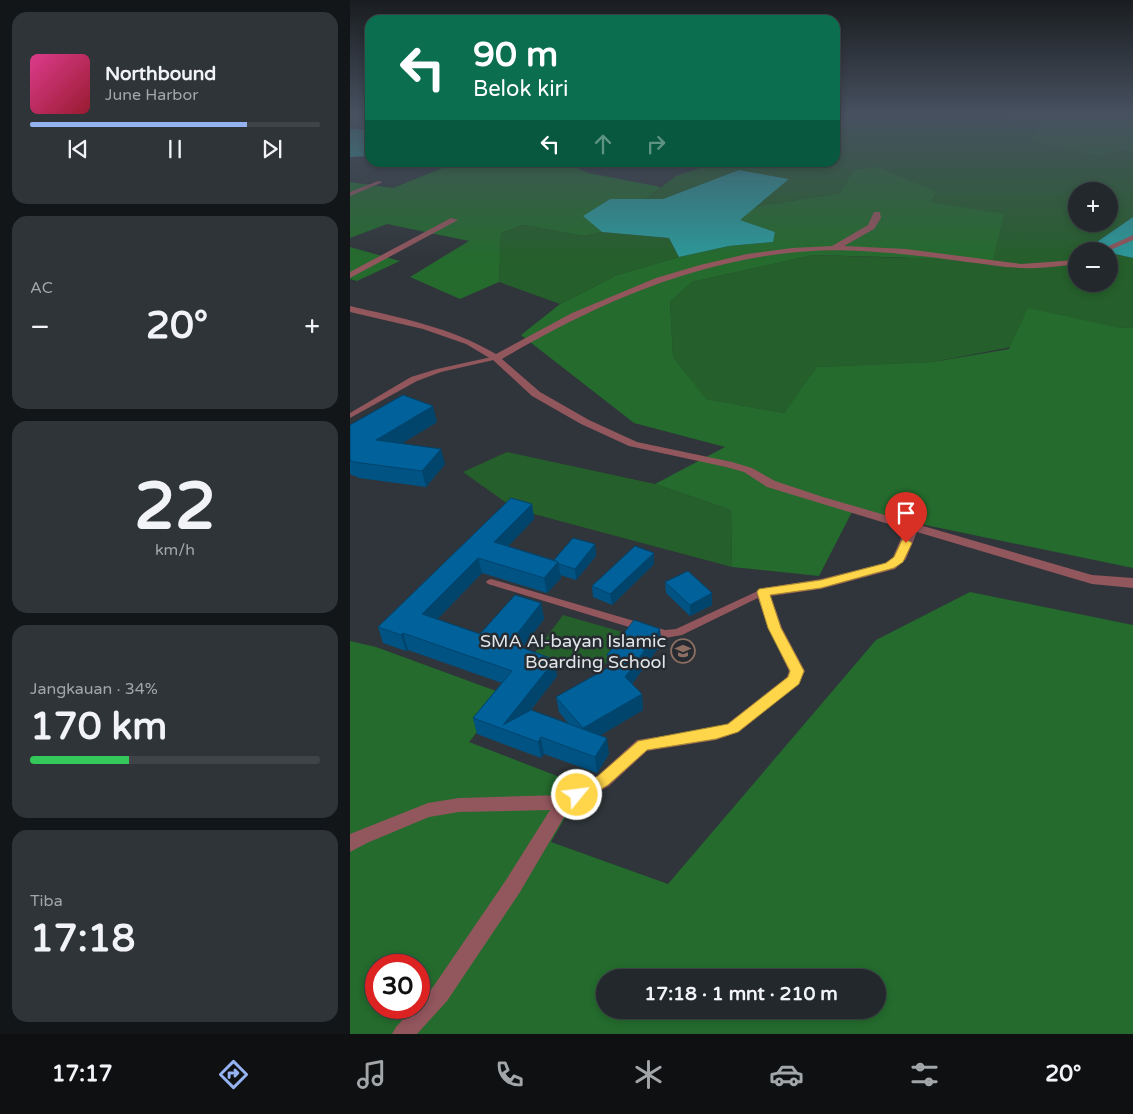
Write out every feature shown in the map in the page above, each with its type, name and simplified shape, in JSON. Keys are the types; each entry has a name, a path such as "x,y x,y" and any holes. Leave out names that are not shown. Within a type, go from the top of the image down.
{"street":[{"path":"350,194 380,182"},
{"path":"834,248 871,226 878,218 877,214"},
{"path":"350,275 454,220"},
{"path":"1118,244 1133,237"},
{"path":"496,358 556,325 624,292 741,256 782,250 834,248 905,252 1021,266 1068,263"},
{"path":"350,309 444,332 469,342 496,358 536,394 614,437 670,453 728,464 748,470 779,487 1092,579 1133,583"},
{"path":"350,844 361,837 428,810 459,805 564,802 603,781 643,745 716,734 733,728 794,680 797,671 775,628 763,592 821,584 890,566 899,559 913,526"},
{"path":"404,1034 440,994 512,886 564,802"}],"lane":[{"path":"350,416 414,379 439,370 496,358"},
{"path":"491,582 665,634 678,632 763,592"}],"green space":[{"path":"840,164 1133,164 1133,217 1118,227 1118,182 1068,182 1068,232 1111,232 1096,242 1068,242 1068,292 1118,292 1118,255 1133,258 1133,328 1115,327 933,362 818,367 784,413 705,399 673,357 670,302 692,282 813,255 906,258 929,202 937,192 853,170 840,193 755,207 789,179 739,170 663,199 646,199 676,176 703,167 840,167"},
{"path":"445,167 575,167 588,173 661,187 646,199 610,199 584,216 602,232 584,236 523,225 501,233 499,282 460,299 410,277 469,241 387,224 350,238 350,182 393,188"},
{"path":"877,167 937,192 930,202 1004,214 993,260 813,255 692,282 670,302 673,357 706,399 784,413 817,367 933,362 1009,349 1028,308 1115,327 1133,328 1133,568 853,510 819,576 732,567 731,510 655,484 725,447 634,423 521,335 560,304 617,275 679,257 729,246 773,242 775,232 739,220 755,207 840,193 853,170"},
{"path":"523,225 584,236 602,232 669,238 679,257 617,275 560,304 499,282 501,233"},
{"path":"350,247 400,261 357,281 350,279"},
{"path":"507,452 655,484 731,510 732,567 515,509 463,472"},
{"path":"970,592 1133,625 1133,1034 350,1034 350,641 376,647 507,695 469,742 583,786 551,842 668,884 876,640"},
{"path":"563,615 626,633 599,673 534,654"}],"water":[{"path":"739,170 789,179 740,220 775,232 773,242 729,246 679,257 669,238 602,232 583,216 610,199 663,199"},
{"path":"1133,217 1133,258 1118,255 1118,242 1097,242 1111,232 1118,232 1118,227"}],"building":[{"path":"403,395 433,406 376,440 441,449 422,471 350,460 350,425"},
{"path":"511,498 532,504 494,542 558,562 544,578 478,558 422,614 480,634 515,595 541,603 510,643 555,660 503,725 531,710 607,738 595,757 541,737 538,742 473,718 512,671 403,633 401,635 378,627"},
{"path":"573,538 595,544 575,569 559,564 554,560"},
{"path":"635,546 654,553 610,594 592,586"},
{"path":"688,571 712,593 690,605 665,582"},
{"path":"634,620 660,629 625,677 642,694 583,728 556,697 622,660 607,655"}],"place":[{"name":"SMA Al-bayan Islamic Boarding School","path":"683,651"}],"route":[{"path":"577,795 603,781 643,745 716,734 733,728 794,680 797,671 775,628 763,592 821,584 890,566 899,559 906,543"}]}
